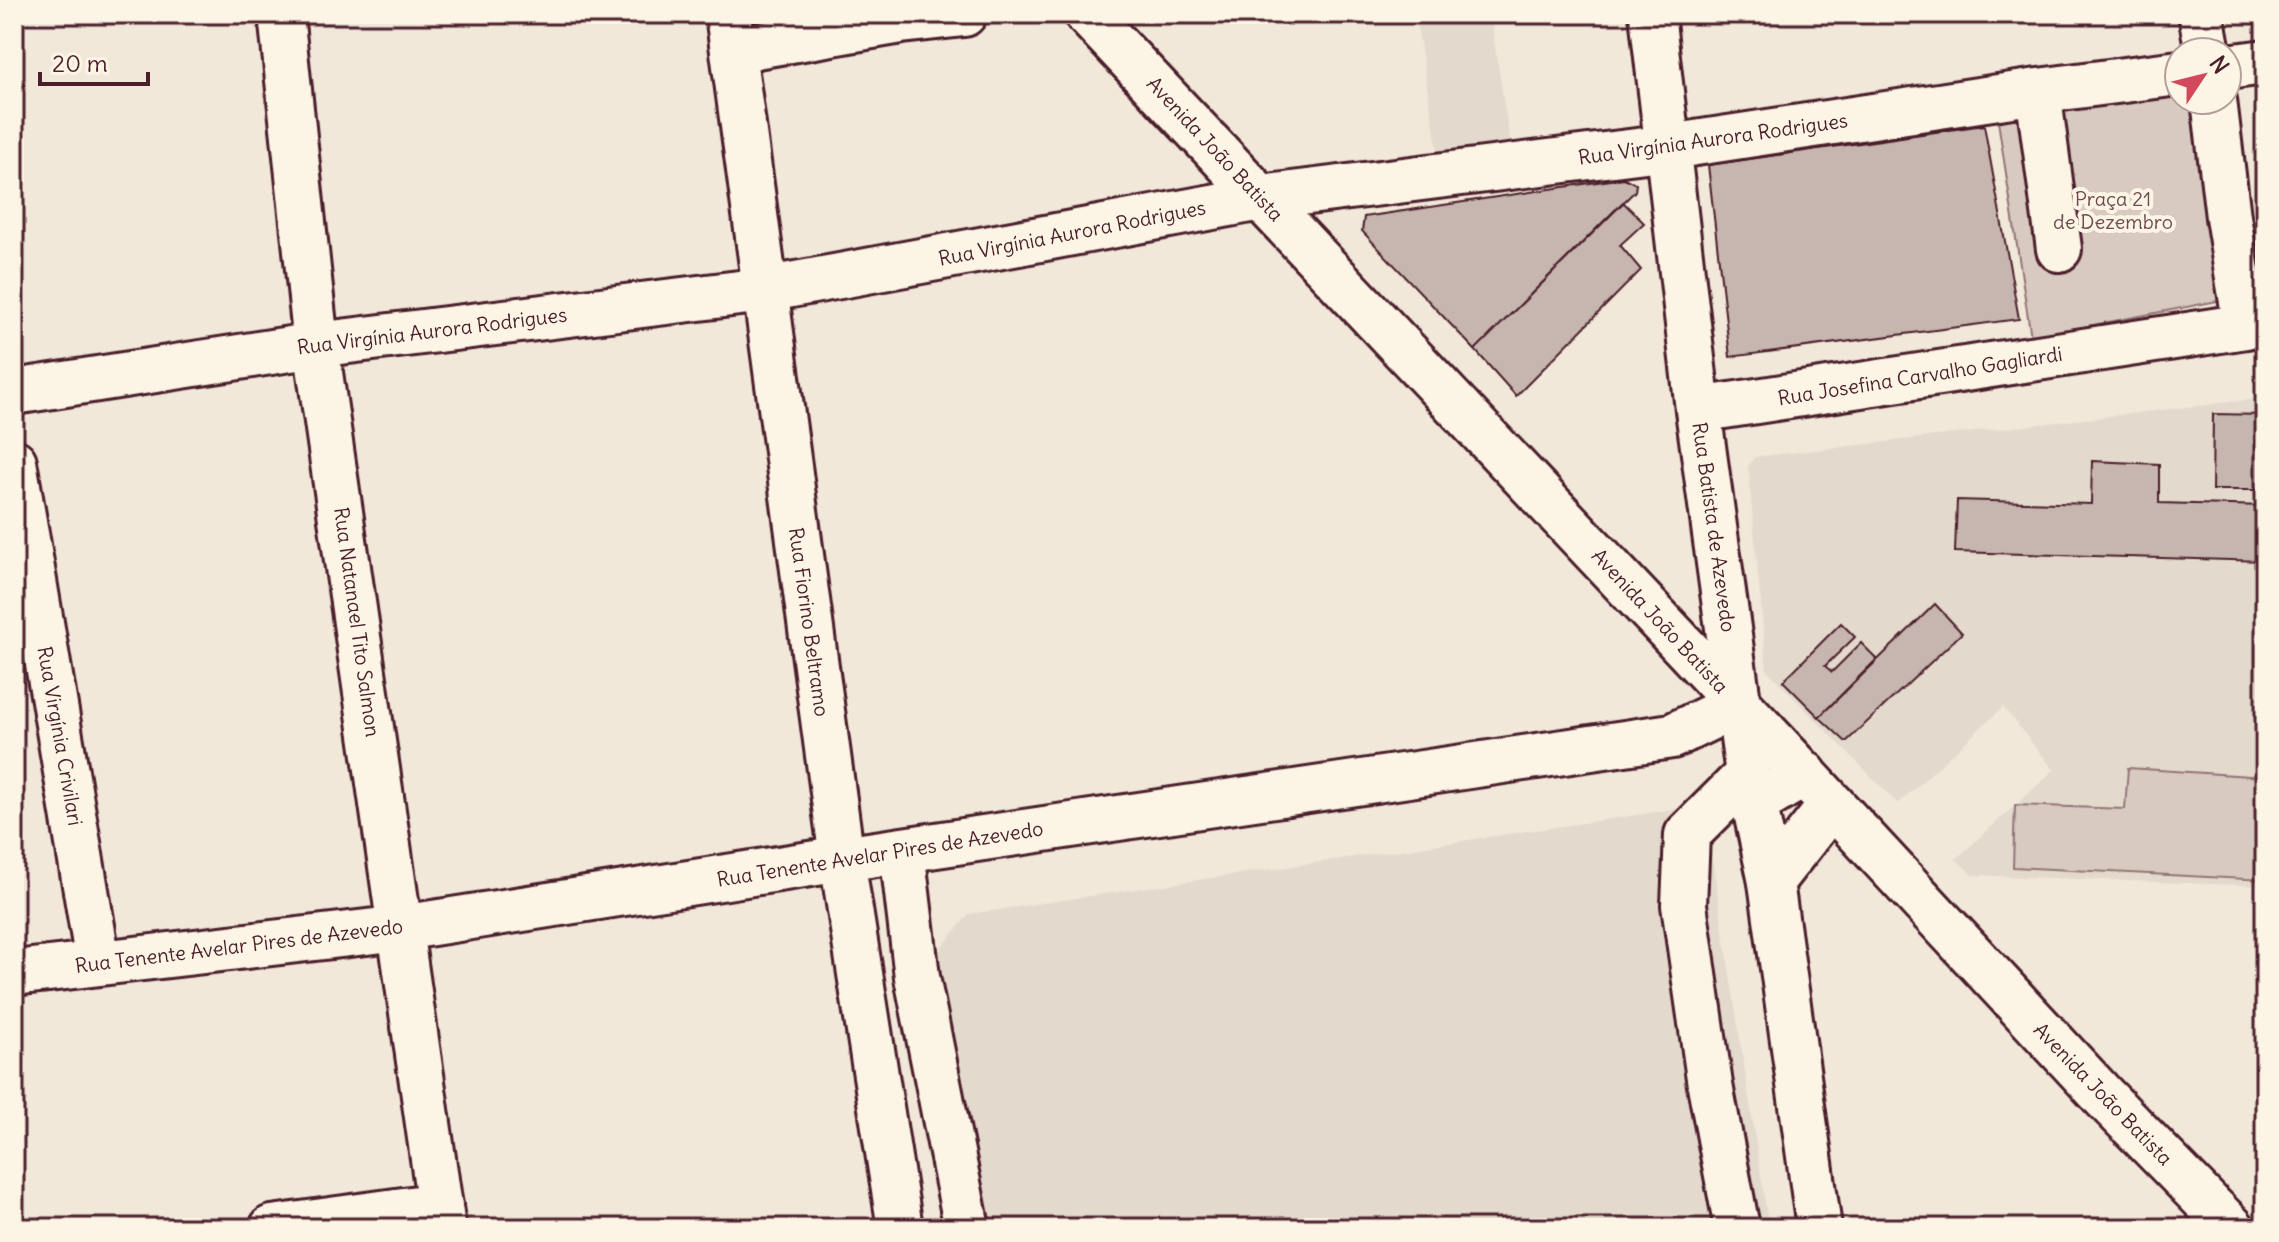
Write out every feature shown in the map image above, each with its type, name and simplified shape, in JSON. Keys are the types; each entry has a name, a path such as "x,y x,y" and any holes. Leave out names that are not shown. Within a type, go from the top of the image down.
{"street":[{"name":"Rua Natanael Tito Salmon","path":"281,14 316,345 442,1217"},
{"path":"731,32 964,14"},
{"name":"Rua Batista de Azevedo","path":"1652,14 1698,410 1738,704 1750,790 1771,882 1819,1228"},
{"path":"2201,14 2205,36"},
{"name":"Avenida João Batista","path":"1101,22 1261,198 2104,1097 2232,1228"},
{"name":"Rua Fiorino Beltramo","path":"731,32 842,859 900,1228"},
{"path":"2243,65 2265,62"},
{"name":"Rua Virgínia Aurora Rodrigues","path":"14,392 316,345 764,290 1261,198 1669,147 2163,75"},
{"path":"2038,91 2059,249"},
{"name":"Rua Josefina Carvalho Gagliardi","path":"1698,410 2246,326 2216,116"},
{"name":"Rua Virgínia Crivilari","path":"14,462 98,962"},
{"name":"Rua Tenente Avelar Pires de Azevedo","path":"14,973 401,928 1672,736 1738,704"},
{"path":"1737,1228 1710,1085 1684,905 1687,835 1750,790 1818,789 1771,882"},
{"path":"902,850 917,977 967,1228"},
{"path":"272,1228 442,1217"}],"shaded area":[{"path":"1415,14 1490,14 1510,141 1438,152"},
{"path":"2265,398 2265,886 1972,875 1956,859 2054,770 2003,707 1898,804 1767,670 1748,467 1754,457"},
{"path":"1704,805 1769,1228 948,1228 917,977 969,914"}],"green space":[{"name":"Praça 21 de Dezembro","path":"2163,95 2163,116 2199,116 2228,299 2031,337 1998,121"},
{"path":"2128,768 2265,777 2265,880 2013,867 2015,805 2125,809"}],"building":[{"path":"1984,125 2019,319 1730,357 1708,165"},
{"path":"1624,178 1636,184 1635,191 1475,350 1362,231 1364,217"},
{"path":"1623,202 1644,223 1620,245 1641,270 1516,396 1475,350"},
{"path":"2213,414 2265,415 2265,490 2212,490"},
{"path":"2092,461 2159,464 2159,503 2265,506 2265,561 1955,552 1957,500 2091,504"},
{"path":"1935,604 1962,633 1846,742 1819,717"},
{"path":"1841,623 1855,637 1825,666 1832,672 1861,643 1877,659 1819,717 1783,681"}]}
